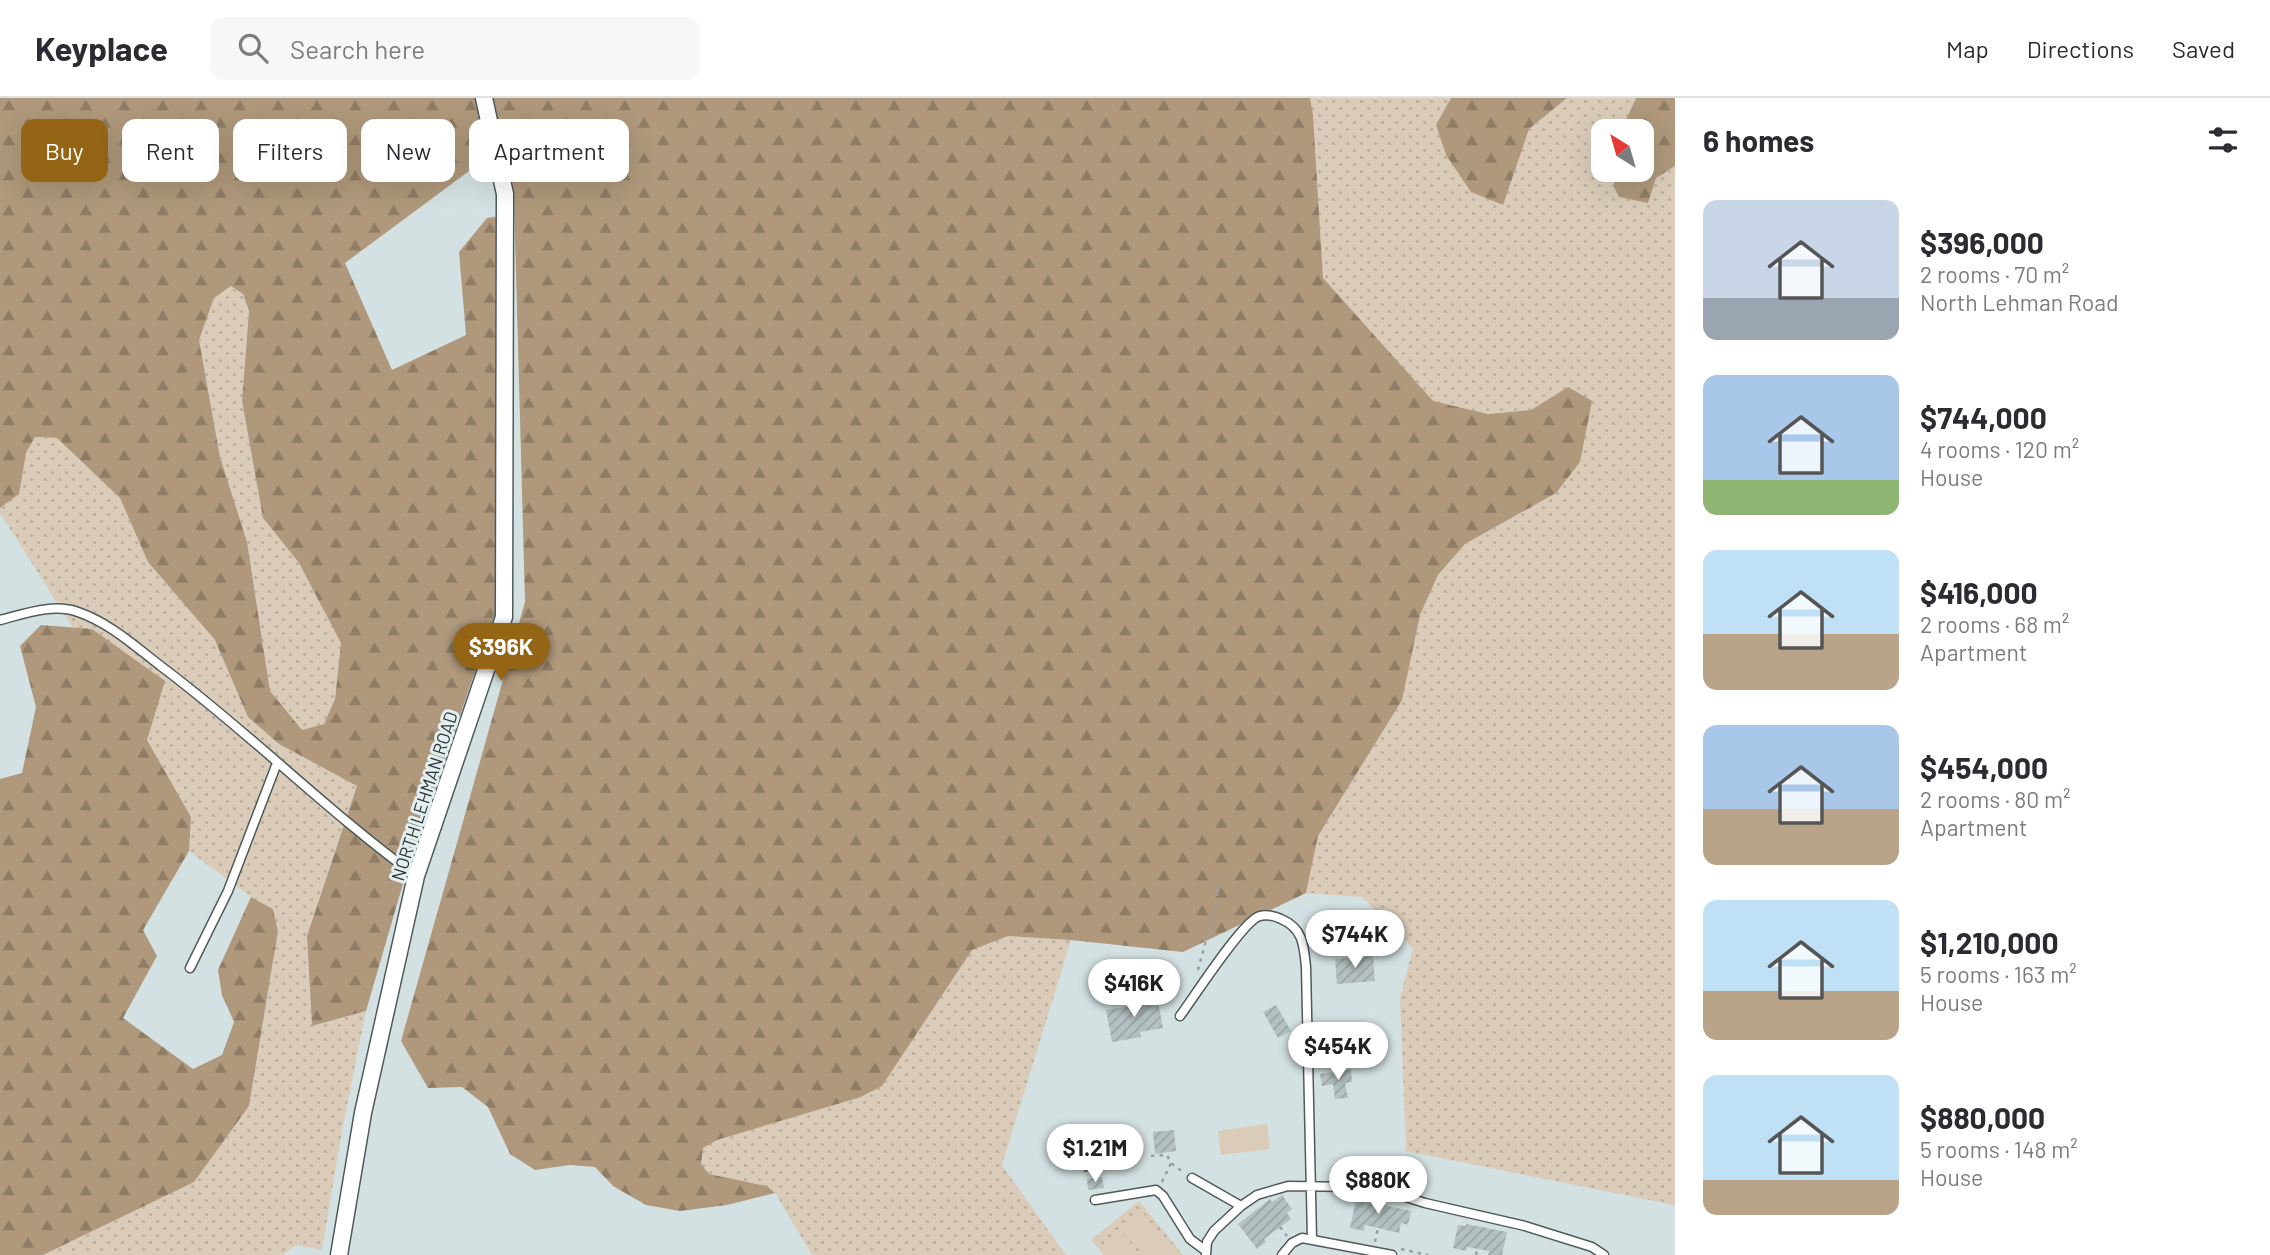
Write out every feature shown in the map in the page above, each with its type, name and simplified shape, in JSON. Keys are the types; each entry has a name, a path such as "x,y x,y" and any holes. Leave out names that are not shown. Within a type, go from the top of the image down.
{"street":[{"name":"NORTH LEHMAN ROAD","path":"339,1255 363,1113 416,876 504,617 505,194 484,98"}],"lane":[{"path":"0,620 47,609 76,611 103,623 197,693 386,855 416,876"},
{"path":"190,968 228,891 277,763"},
{"path":"1180,1016 1241,932 1254,919 1260,916 1276,916 1298,929 1304,943 1306,967 1313,1187 1312,1238"},
{"path":"1192,1178 1241,1206"},
{"path":"1206,1253 1207,1242 1214,1231 1241,1206 1271,1190 1288,1186 1383,1190 1425,1203 1525,1226 1592,1247 1604,1255"},
{"path":"1095,1200 1156,1189 1190,1240 1206,1253"},
{"path":"1282,1255 1292,1243 1302,1238 1392,1255"}],"path":[{"path":"1201,987 1198,970 1220,878"},
{"path":"1152,1156 1167,1155 1171,1163 1192,1178"},
{"path":"1156,1189 1166,1178 1171,1163"},
{"path":"1280,1227 1288,1237"},
{"path":"1374,1244 1378,1228"},
{"path":"1476,1255 1477,1249"}],"shaded area":[{"path":"1310,98 1451,98 1436,125 1502,205 1529,129 1567,98 1636,98 1626,119 1591,119 1591,182 1614,182 1614,187 1654,182 1654,178 1675,166 1675,1205 1406,1151 1400,998 1413,948 1362,897 1306,893 1318,836 1401,700 1420,615 1438,575 1465,544 1556,493 1568,387 1531,410 1488,414 1433,402 1323,279"},
{"path":"231,286 243,294 249,311 242,401 263,518 299,563 341,642 335,698 324,724 302,730 270,691 247,542 220,458 199,340 214,298"},
{"path":"35,437 57,438 120,498 148,562 215,640 248,717 279,744 357,786 307,936 312,1026 366,1011 322,1250 296,1245 283,1255 43,1255 194,1182 249,1106 278,931 273,909 251,897 189,851 191,817 147,740 92,629 73,628 0,513 0,508 19,494 26,453"},
{"path":"1007,936 1071,940 1002,1165 1066,1255 812,1255 775,1193 767,1186 709,1174 701,1164 703,1148 716,1140 861,1097 882,1086 972,950"},
{"path":"1267,1124 1270,1149 1221,1155 1218,1131"},
{"path":"1139,1201 1183,1255 1104,1255 1091,1240"},
{"path":"1143,1213 1174,1252 1170,1255 1147,1255 1125,1228"},
{"path":"1121,1231 1140,1255 1110,1255 1103,1246"}],"green space":[{"path":"0,98 477,98 483,119 469,119 469,171 455,181 455,119 361,119 361,182 454,182 345,263 392,370 466,335 459,252 487,218 500,216 500,599 409,863 366,1011 312,1026 307,936 357,786 279,744 248,717 215,640 148,562 120,498 57,438 35,437 26,453 19,494 0,508","holes":["231,286 243,294 249,311 242,401 263,518 299,563 341,643 335,699 324,724 302,730 270,691 247,542 220,457 199,340 214,298"]},
{"path":"492,98 1310,98 1323,278 1433,401 1488,414 1531,410 1568,387 1592,401 1580,462 1556,493 1465,544 1438,575 1420,615 1402,700 1318,836 1306,893 1183,952 1008,936 972,950 882,1086 861,1097 717,1140 703,1148 701,1164 709,1174 767,1186 775,1193 727,1205 680,1211 646,1205 613,1186 595,1167 570,1165 535,1170 510,1154 488,1107 462,1087 428,1088 401,1041 525,602 514,199 510,182 629,182 629,119 497,119"},
{"path":"1451,98 1567,98 1529,129 1503,205 1471,192 1446,155 1436,125"},
{"path":"1636,98 1675,98 1675,166 1656,178 1648,203 1619,197 1614,187 1614,182 1654,182 1654,119 1626,119"},
{"path":"41,625 92,629 165,681 147,740 191,817 189,851 143,930 157,956 123,1018 193,1069 222,1055 234,1022 222,995 218,970 251,897 273,909 278,931 249,1106 194,1182 43,1255 0,1255 0,779 22,773 36,707 20,646"}],"water":[{"path":"1131,1148 1133,1166 1084,1172 1082,1154"}],"building":[{"path":"1373,956 1375,981 1337,984 1335,959"},
{"path":"1127,990 1141,1004 1158,1001 1163,1028 1140,1032 1141,1037 1112,1042 1106,1010 1127,1007"},
{"path":"1276,1005 1291,1031 1278,1038 1263,1012"},
{"path":"1351,1069 1352,1082 1345,1083 1348,1098 1335,1099 1333,1084 1322,1086 1320,1074"},
{"path":"1174,1130 1176,1151 1155,1154 1153,1132"},
{"path":"1102,1177 1104,1188 1088,1190 1087,1179"},
{"path":"1282,1195 1292,1209 1287,1213 1291,1219 1264,1239 1266,1242 1257,1249 1238,1224 1270,1199 1272,1202"},
{"path":"1357,1195 1369,1197 1368,1202 1411,1211 1408,1225 1401,1223 1399,1233 1365,1225 1364,1231 1350,1228"},
{"path":"1466,1224 1507,1232 1502,1255 1488,1255 1489,1251 1467,1247 1466,1251 1453,1248 1458,1225"}]}
